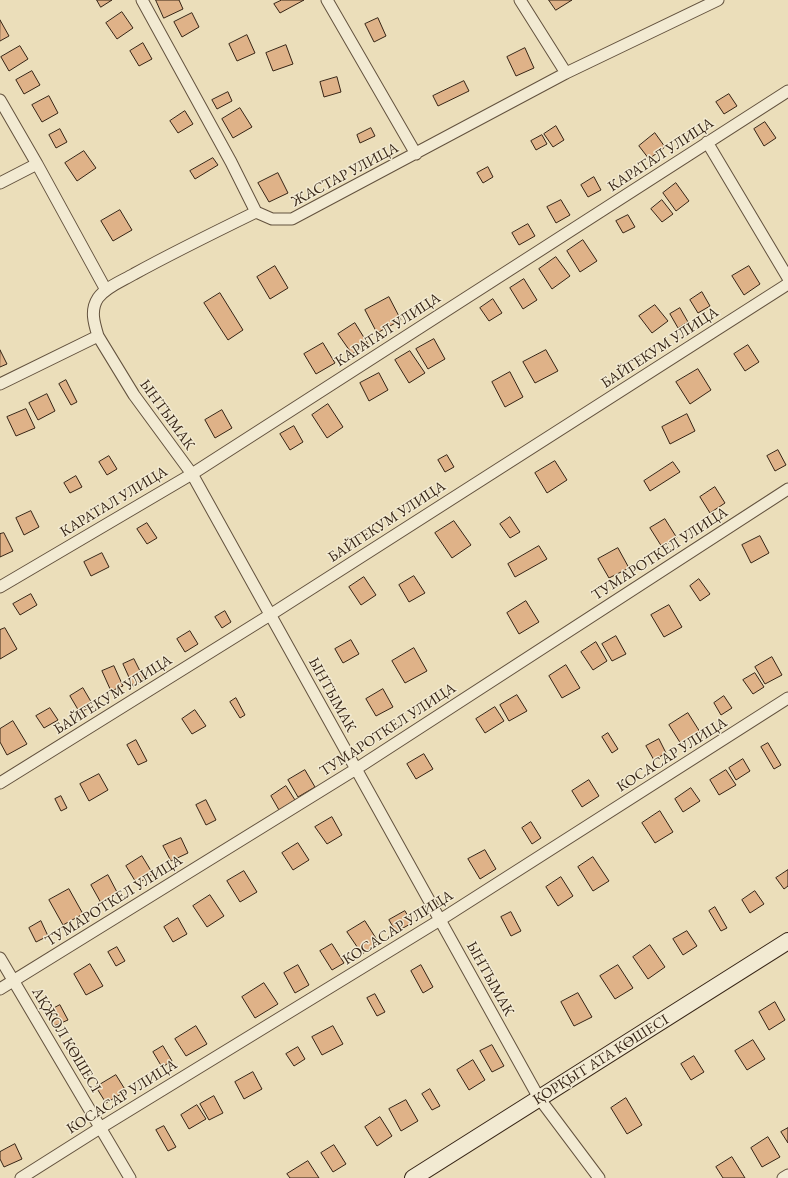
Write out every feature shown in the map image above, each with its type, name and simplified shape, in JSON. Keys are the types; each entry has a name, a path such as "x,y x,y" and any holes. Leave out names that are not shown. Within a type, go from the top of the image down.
{"main road":[{"name":"ҚОРҚЫТ АТА КӨШЕСІ","path":"413,1178 788,941"}],"street":[{"path":"0,384 98,336 93,321 93,309 98,299 106,290 153,264 256,212 231,162 142,0"},
{"path":"327,0 416,154"},
{"path":"520,0 566,73"},
{"name":"ЖАСТАР УЛИЦА","path":"256,212 272,220 292,219 566,73 718,0"},
{"name":"КАРАТАЛ УЛИЦА","path":"0,587 192,474 788,91"},
{"path":"0,100 106,290"},
{"path":"707,142 788,278"},
{"path":"0,183 37,164"},
{"name":"БАЙГЕКУМ УЛИЦА","path":"0,783 270,615 788,284"},
{"name":"ЫНТЫМАК","path":"98,336 134,395 192,474 539,1098 599,1178"},
{"name":"ТУМАРОТКЕЛ УЛИЦА","path":"0,989 356,770 788,489"},
{"name":"КОСАСАР УЛИЦА","path":"21,1178 440,920 788,698"},
{"name":"АҚЖОЛ КӨШЕСІ","path":"0,958 130,1178"},
{"path":"783,1178 788,1175"}],"building":[{"path":"97,0 112,0 101,7"},
{"path":"156,0 179,0 183,9 164,18"},
{"path":"282,0 304,0 280,13 274,4"},
{"path":"549,0 572,0 556,10"},
{"path":"122,12 133,28 117,39 106,23"},
{"path":"192,13 199,27 182,37 174,22"},
{"path":"378,18 386,36 374,42 365,24"},
{"path":"0,20 9,36 0,41"},
{"path":"247,35 255,53 237,61 229,44"},
{"path":"143,43 152,59 139,66 130,51"},
{"path":"286,45 293,64 273,71 266,53"},
{"path":"20,46 28,59 9,71 1,57"},
{"path":"525,48 534,68 516,76 507,57"},
{"path":"32,71 40,85 24,94 16,80"},
{"path":"337,77 341,92 324,97 320,82"},
{"path":"464,81 469,91 438,106 433,96"},
{"path":"228,92 232,101 217,109 212,100"},
{"path":"729,94 737,106 724,114 716,102"},
{"path":"49,96 58,113 42,122 32,105"},
{"path":"240,108 252,127 233,138 222,119"},
{"path":"185,111 193,124 178,133 170,121"},
{"path":"765,122 776,138 764,146 754,129"},
{"path":"556,126 564,140 553,147 544,134"},
{"path":"371,128 375,136 360,143 357,135"},
{"path":"60,129 67,142 56,148 49,135"},
{"path":"655,133 665,147 649,159 639,146"},
{"path":"542,135 547,144 536,150 531,141"},
{"path":"84,151 96,168 77,181 65,163"},
{"path":"213,158 218,165 195,179 190,171"},
{"path":"488,167 493,177 483,183 477,173"},
{"path":"278,173 288,193 269,202 258,183"},
{"path":"594,177 601,190 588,197 581,185"},
{"path":"676,183 689,201 676,211 663,193"},
{"path":"561,200 570,215 556,223 547,207"},
{"path":"662,200 673,214 662,222 651,209"},
{"path":"120,210 132,230 113,241 101,221"},
{"path":"628,215 635,227 623,233 616,221"},
{"path":"528,224 535,236 519,245 512,233"},
{"path":"583,240 597,261 580,272 567,251"},
{"path":"556,257 570,276 552,289 539,269"},
{"path":"275,266 288,288 270,299 257,277"},
{"path":"749,266 760,284 744,295 732,276"},
{"path":"524,279 537,300 523,309 510,288"},
{"path":"702,292 710,306 698,313 690,300"},
{"path":"220,293 243,330 228,340 204,303"},
{"path":"389,297 401,320 377,333 365,310"},
{"path":"493,299 502,313 489,321 480,308"},
{"path":"655,305 668,321 652,333 639,316"},
{"path":"680,308 688,322 678,328 670,314"},
{"path":"355,323 368,344 352,354 338,334"},
{"path":"434,339 445,359 428,369 416,349"},
{"path":"323,343 335,363 316,374 304,354"},
{"path":"748,345 759,362 745,371 734,354"},
{"path":"0,350 7,364 0,367"},
{"path":"546,350 558,371 535,383 523,362"},
{"path":"410,351 425,373 409,383 395,360"},
{"path":"698,369 711,390 690,404 676,382"},
{"path":"510,372 523,397 505,407 492,382"},
{"path":"379,373 388,390 369,401 360,383"},
{"path":"66,380 77,402 71,405 59,384"},
{"path":"47,394 55,411 38,420 29,403"},
{"path":"328,404 343,427 327,438 312,415"},
{"path":"26,409 35,428 16,436 7,417"},
{"path":"222,410 232,428 215,438 205,420"},
{"path":"687,414 695,431 670,444 662,427"},
{"path":"294,426 303,442 290,450 280,434"},
{"path":"778,450 786,465 775,471 767,456"},
{"path":"447,455 454,467 445,472 438,460"},
{"path":"109,456 117,469 107,475 99,462"},
{"path":"555,461 567,480 547,493 535,473"},
{"path":"673,462 680,472 650,491 644,481"},
{"path":"76,476 82,487 70,493 64,483"},
{"path":"715,487 725,503 710,513 700,497"},
{"path":"31,511 39,527 24,535 16,518"},
{"path":"510,517 520,532 510,538 500,524"},
{"path":"665,519 677,538 662,547 650,528"},
{"path":"454,521 471,545 452,558 435,533"},
{"path":"147,523 157,538 147,544 137,529"},
{"path":"4,533 13,551 0,557 0,534"},
{"path":"760,536 769,553 751,563 742,545"},
{"path":"539,546 547,559 515,577 508,564"},
{"path":"618,548 629,568 609,578 598,559"},
{"path":"102,553 109,567 91,576 84,562"},
{"path":"414,576 425,593 409,602 399,585"},
{"path":"364,577 376,595 361,605 349,587"},
{"path":"699,579 710,594 700,601 690,586"},
{"path":"31,594 37,605 20,615 13,604"},
{"path":"526,601 539,622 519,634 507,613"},
{"path":"669,605 682,627 664,637 651,615"},
{"path":"225,611 231,622 222,628 215,617"},
{"path":"5,628 17,649 0,659 0,630"},
{"path":"190,631 198,644 185,652 177,639"},
{"path":"616,636 626,654 612,661 602,644"},
{"path":"351,640 359,654 343,663 335,649"},
{"path":"596,642 607,661 593,670 581,652"},
{"path":"414,648 427,671 405,683 392,661"},
{"path":"772,657 782,675 765,684 755,667"},
{"path":"134,659 145,681 133,686 123,664"},
{"path":"566,665 580,688 562,698 549,676"},
{"path":"114,666 123,686 111,691 102,671"},
{"path":"755,673 764,687 753,694 743,680"},
{"path":"83,688 93,705 80,713 70,696"},
{"path":"383,689 393,707 376,716 366,699"},
{"path":"517,695 527,711 509,721 500,705"},
{"path":"724,696 732,708 721,715 714,703"},
{"path":"236,698 245,715 240,718 230,702"},
{"path":"495,707 504,721 485,733 476,719"},
{"path":"50,708 58,720 44,728 36,716"},
{"path":"195,710 206,726 192,734 182,719"},
{"path":"688,713 700,732 681,744 669,725"},
{"path":"13,721 27,744 7,755 0,742 0,729"},
{"path":"608,733 618,749 612,753 602,737"},
{"path":"659,739 666,753 654,760 646,746"},
{"path":"136,740 147,761 138,765 127,745"},
{"path":"768,743 781,765 774,769 761,747"},
{"path":"424,754 433,769 416,779 407,764"},
{"path":"743,759 750,771 736,780 729,768"},
{"path":"305,770 315,787 298,797 288,780"},
{"path":"726,770 736,785 719,795 710,780"},
{"path":"99,774 108,790 89,801 80,784"},
{"path":"589,780 599,796 582,807 572,791"},
{"path":"286,786 295,800 279,810 271,796"},
{"path":"691,788 700,801 683,812 675,799"},
{"path":"61,796 67,808 61,811 55,799"},
{"path":"206,800 216,820 206,825 196,805"},
{"path":"660,811 673,832 655,843 642,823"},
{"path":"332,817 342,835 327,844 315,827"},
{"path":"531,822 541,838 532,844 522,828"},
{"path":"181,838 188,853 171,861 163,846"},
{"path":"298,843 309,860 293,870 282,853"},
{"path":"485,850 496,869 480,879 468,859"},
{"path":"142,856 153,874 137,884 126,866"},
{"path":"593,857 609,881 593,891 578,867"},
{"path":"788,870 788,886 784,889 776,878"},
{"path":"244,871 257,892 240,902 227,881"},
{"path":"108,875 118,894 101,903 91,885"},
{"path":"561,877 573,896 558,906 546,887"},
{"path":"69,889 83,914 63,925 49,900"},
{"path":"755,891 764,904 750,913 742,900"},
{"path":"210,895 224,916 207,927 193,906"},
{"path":"715,907 727,928 721,931 709,911"},
{"path":"405,911 412,923 396,932 389,920"},
{"path":"511,912 521,931 511,936 501,917"},
{"path":"178,918 187,934 173,942 164,927"},
{"path":"41,921 48,936 36,942 29,928"},
{"path":"365,921 379,943 362,954 347,932"},
{"path":"687,931 697,946 683,955 673,939"},
{"path":"332,944 344,963 332,970 320,951"},
{"path":"650,945 665,967 648,979 633,957"},
{"path":"117,947 125,961 116,966 108,952"},
{"path":"90,964 103,986 86,995 74,974"},
{"path":"298,965 309,985 295,993 284,973"},
{"path":"421,965 433,987 423,993 411,971"},
{"path":"618,965 633,988 615,999 600,976"},
{"path":"264,983 278,1004 255,1018 242,997"},
{"path":"578,993 592,1017 574,1026 561,1002"},
{"path":"375,994 385,1012 377,1016 367,998"},
{"path":"775,1002 785,1020 769,1030 759,1012"},
{"path":"60,1005 68,1020 54,1026 47,1012"},
{"path":"196,1026 207,1044 186,1056 175,1039"},
{"path":"333,1026 343,1044 322,1055 312,1037"},
{"path":"753,1040 765,1059 747,1070 735,1051"},
{"path":"492,1045 504,1066 492,1072 480,1051"},
{"path":"163,1046 172,1061 162,1067 153,1052"},
{"path":"298,1047 305,1059 294,1066 286,1054"},
{"path":"694,1056 704,1072 691,1080 681,1064"},
{"path":"473,1060 485,1080 469,1090 457,1070"},
{"path":"253,1072 262,1089 244,1099 235,1082"},
{"path":"116,1075 126,1091 106,1103 96,1087"},
{"path":"430,1089 440,1106 432,1110 422,1094"},
{"path":"214,1096 223,1113 209,1120 200,1104"},
{"path":"626,1098 642,1125 627,1134 611,1108"},
{"path":"406,1100 418,1121 401,1131 389,1109"},
{"path":"197,1105 206,1119 189,1129 181,1115"},
{"path":"380,1117 392,1136 377,1146 365,1127"},
{"path":"164,1126 176,1147 168,1151 156,1130"},
{"path":"788,1128 788,1143 781,1132"},
{"path":"768,1137 780,1157 762,1167 751,1148"},
{"path":"15,1144 22,1159 4,1167 0,1159 0,1152"},
{"path":"334,1145 346,1164 333,1172 321,1153"},
{"path":"732,1157 745,1178 723,1178 716,1167"},
{"path":"308,1161 319,1178 290,1178 287,1174"}]}
